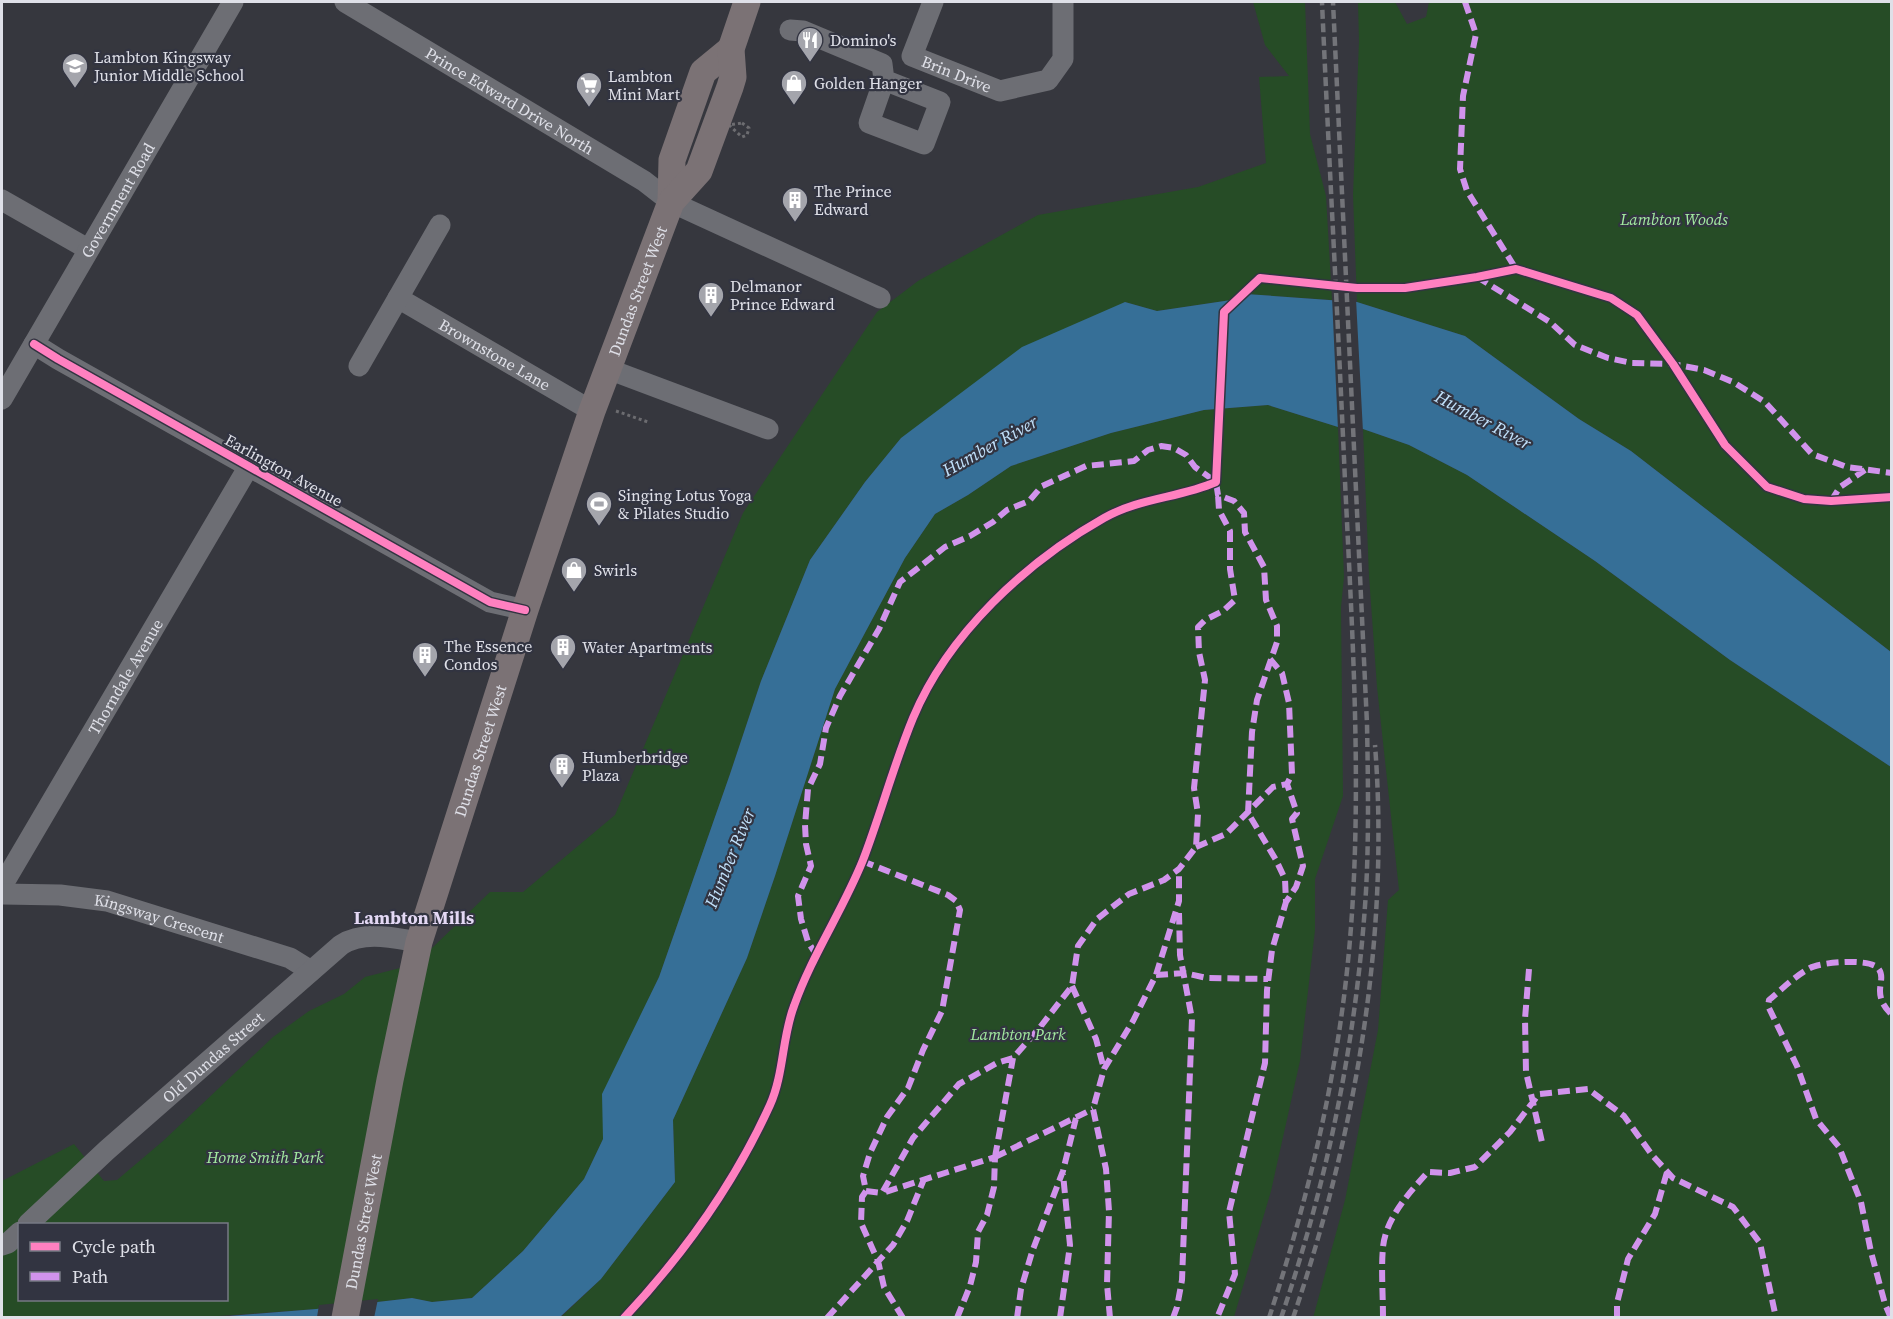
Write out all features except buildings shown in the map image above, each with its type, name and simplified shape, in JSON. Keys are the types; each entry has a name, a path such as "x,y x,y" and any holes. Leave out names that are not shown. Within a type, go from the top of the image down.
{"main road":[{"name":"Dundas Street West","path":"345,1317 419,942 525,610 594,407 671,201 672,160 703,72 731,49 747,2"}],"street":[{"name":"Government Road","path":"2,399 233,2"},
{"name":"Prince Edward Drive North","path":"345,2 644,181 671,201 880,298"},
{"name":"Brin Drive","path":"933,2 912,56 1000,91 1048,80 1063,59 1063,2"},
{"path":"790,30 803,31 882,64 884,80"},
{"path":"2,200 88,249"},
{"path":"359,366 440,225"},
{"name":"Brownstone Lane","path":"398,298 594,407"},
{"name":"Earlington Avenue","path":"34,344 490,602 525,610"},
{"path":"608,369 768,429"},
{"name":"Thorndale Avenue","path":"2,886 249,466"},
{"name":"Kingsway Crescent","path":"2,894 60,895 107,901 290,958 311,971"},
{"name":"Old Dundas Street","path":"29,1223 107,1150 349,940 363,937 419,942"}],"path":[{"path":"594,407 648,423"}],"green space":[{"name":"Home Smith Park","path":"1253,2 1305,2 1310,134 1326,196 1332,300 1246,294 1231,300 1157,311 1125,302 901,438 865,482 810,560 761,681 659,977 603,1094 603,1139 584,1179 523,1251 472,1298 432,1302 412,1298 316,1309 205,1317 2,1318 2,1181 74,1144 104,1181 117,1180 163,1141 273,1037 309,1011 344,994 365,977 404,967 432,948 490,892 523,892 615,815 743,513 877,312 918,281 1038,215 1198,187 1266,163 1259,77 1289,76 1265,45"},
{"name":"Lambton Woods","path":"1358,2 1395,2 1407,24 1426,17 1429,2 1891,2 1891,652 1631,451 1579,419 1465,336 1357,302 1353,195 1359,41"},
{"name":"Lambton Park","path":"1268,405 1338,427 1344,577 1341,607 1343,796 1315,879 1315,930 1300,1061 1271,1191 1234,1317 560,1318 601,1279 675,1182 673,1120 747,958 835,689 905,558 935,514 1011,466 1111,433 1204,410"},
{"path":"1363,429 1409,445 1467,475 1595,561 1730,660 1891,767 1891,1317 1313,1318 1345,1200 1378,1030 1388,900 1399,890 1377,687 1369,576"}],"water":[{"name":"Humber River","path":"1246,294 1357,302 1465,336 1579,419 1631,451 1891,652 1891,767 1730,660 1595,561 1467,475 1409,445 1363,429 1338,427 1268,405 1204,410 1111,433 1011,466 935,514 905,558 835,689 747,958 673,1120 675,1182 601,1279 560,1317 205,1318 412,1298 432,1302 472,1298 523,1251 584,1179 603,1139 602,1094 659,977 761,681 810,560 865,482 901,438 1022,347 1125,302 1157,311 1231,300"}],"pier":[{"path":"1332,297 1356,299 1363,432 1338,430"},
{"path":"378,1299 374,1318 317,1317 319,1305"}],"railway":[{"path":"1269,1318 1311,1173 1332,1076 1346,977 1354,871 1356,760 1353,648 1322,2"},
{"path":"1281,1318 1313,1214 1338,1108 1356,1000 1367,870 1367,724 1333,2"},
{"path":"1293,1318 1334,1179 1363,1036 1372,963 1377,891 1378,818 1375,745"}],"marked path":[{"path":"1465,2 1476,34 1463,96 1460,169 1467,191 1516,269"},
{"path":"1477,277 1550,322 1575,345 1608,358 1632,363 1673,364 1704,370 1733,382 1765,402 1812,454 1847,467 1892,473"},
{"path":"817,956 808,942 801,919 798,896 811,866 805,825 808,789 820,764 826,728 840,696 879,629 900,582 945,547 970,536 1007,510 1029,501 1042,486 1086,466 1134,461 1148,450 1161,446 1174,448 1186,455 1195,467 1216,482 1218,495 1234,501 1244,513 1245,532 1264,567 1266,600 1277,626 1277,642 1257,700 1252,732 1248,813 1285,879 1286,902 1272,950 1267,990 1265,1063 1229,1212 1235,1274 1217,1318"},
{"path":"1831,501 1840,487 1865,470"},
{"path":"957,1318 970,1286 976,1262 978,1232 987,1215 994,1187 995,1157 882,1193 913,1138 959,1084 997,1063 1013,1058 1041,1026 1072,986 1078,946 1097,919 1129,894 1164,880 1179,869 1196,847 1198,814 1194,788 1205,680 1199,652 1198,627 1205,620 1223,611 1235,600 1230,569 1230,531 1219,510 1218,495"},
{"path":"1270,659 1282,673 1289,703 1292,774 1287,784 1297,813 1292,819 1303,866 1296,887 1286,902"},
{"path":"1196,847 1226,834 1273,787 1287,784"},
{"path":"862,861 948,895 956,901 960,910 942,1011 908,1088 887,1117 870,1153 863,1176 866,1191 882,1193"},
{"path":"1110,1318 1107,1284 1109,1211 1106,1169 1093,1109 1104,1069 1133,1021 1156,975 1179,901 1179,869"},
{"path":"1173,1318 1182,1280 1192,1019 1180,955 1179,913"},
{"path":"1891,1318 1871,1252 1861,1202 1839,1147 1816,1119 1797,1066 1768,1006 1769,1000 1810,968 1855,962 1878,968 1881,976 1881,998 1892,1015"},
{"path":"1529,969 1525,1019 1526,1072 1542,1142"},
{"path":"1156,975 1184,973 1207,978 1268,979"},
{"path":"1072,986 1096,1039 1104,1069"},
{"path":"995,1157 1013,1058"},
{"path":"1383,1318 1382,1264 1385,1236 1406,1197 1428,1172 1450,1173 1475,1167 1510,1132 1539,1094 1588,1089 1624,1116 1652,1155 1673,1178 1733,1207 1760,1243 1776,1318"},
{"path":"995,1157 1093,1109"},
{"path":"1017,1318 1021,1289 1032,1252 1063,1171 1076,1118"},
{"path":"1617,1318 1617,1303 1628,1259 1655,1214 1667,1172"},
{"path":"1060,1318 1070,1245 1063,1174"},
{"path":"827,1318 893,1245 907,1221 924,1179"},
{"path":"866,1191 862,1197 861,1223 878,1261 884,1287 903,1318"}],"cycle path":[{"path":"624,1318 667,1269 706,1218 740,1163 770,1105 778,1081 790,1018 801,987 863,860 906,735 928,687 968,629 992,603 1046,556 1117,511 1216,482 1224,312 1260,278 1357,288 1405,288 1516,269 1611,298 1637,315 1673,364 1725,445 1767,487 1804,499 1831,501 1892,497"},
{"path":"34,344 490,602 525,610"}],"place":[{"name":"Domino's","path":"810,63"},
{"name":"Lambton Kingsway Junior Middle School","path":"75,89"},
{"name":"Golden Hanger","path":"794,106"},
{"name":"Lambton Mini Mart","path":"589,108"},
{"name":"The Prince Edward","path":"795,223"},
{"name":"Delmanor Prince Edward","path":"711,318"},
{"name":"Singing Lotus Yoga & Pilates Studio","path":"599,527"},
{"name":"Swirls","path":"574,593"},
{"name":"Water Apartments","path":"563,670"},
{"name":"The Essence Condos","path":"425,678"},
{"name":"Humberbridge Plaza","path":"562,789"}],"district":[{"name":"Lambton Mills","path":"414,918"}]}
